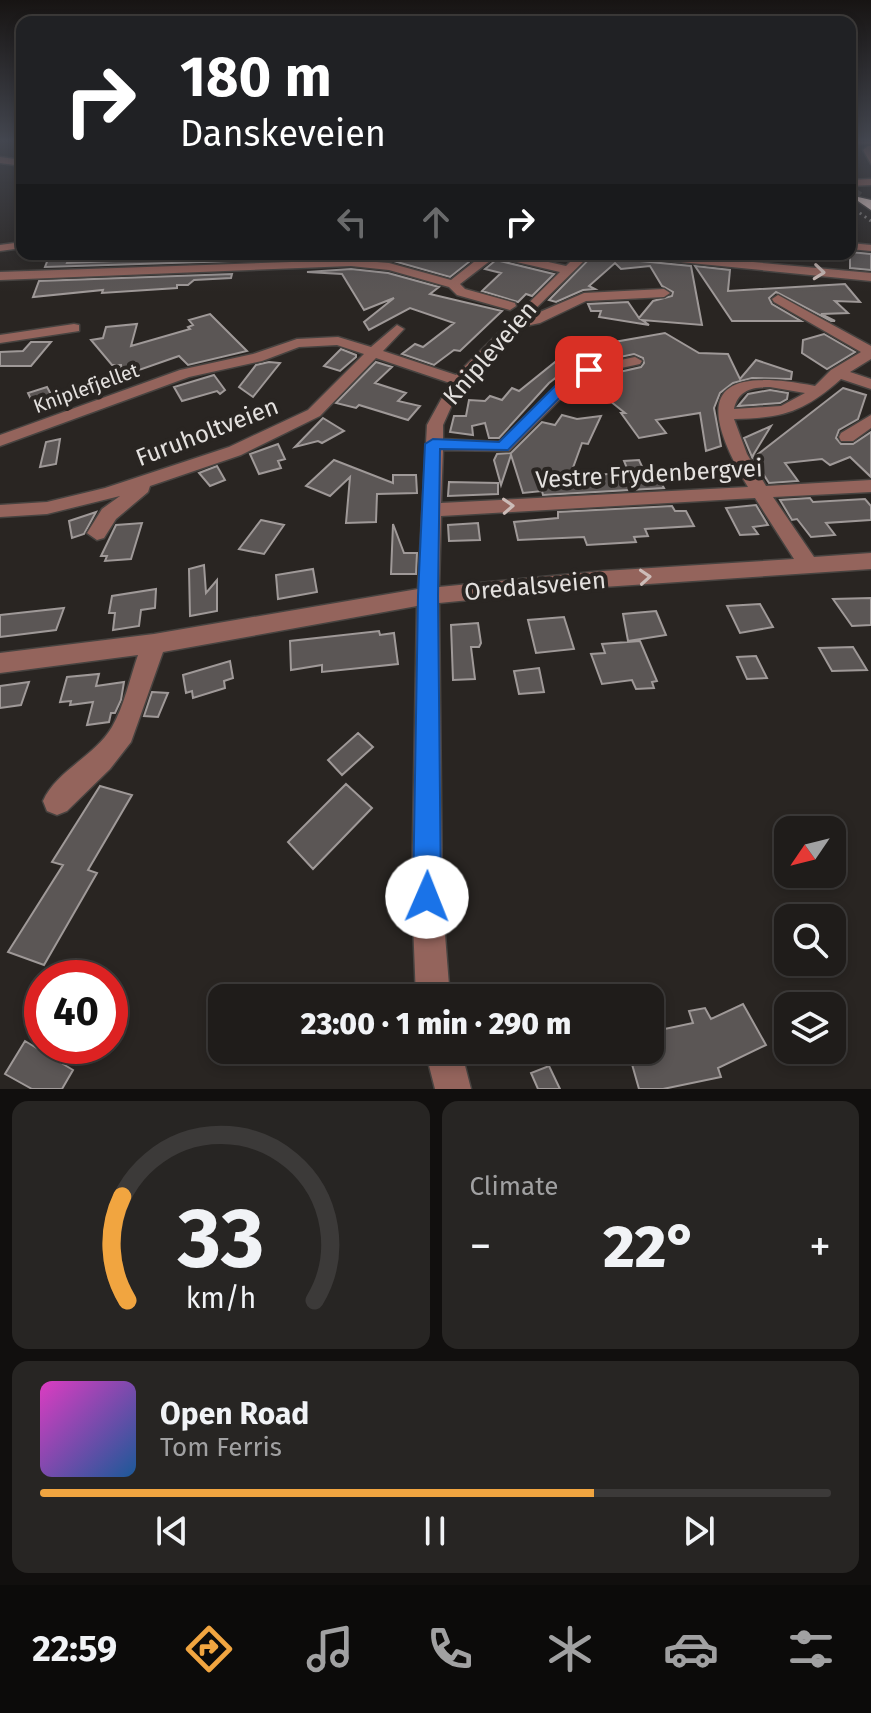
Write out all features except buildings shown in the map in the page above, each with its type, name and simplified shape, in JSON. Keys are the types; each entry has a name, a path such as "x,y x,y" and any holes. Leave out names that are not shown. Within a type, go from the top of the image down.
{"street":[{"path":"453,284 483,260"},
{"path":"524,260 568,270"},
{"name":"Knipleveien","path":"431,984 427,897 428,596 433,444 440,409 459,381 511,325 579,260"},
{"path":"693,260 871,277"},
{"path":"0,276 72,269 351,263 389,267 453,284 461,292 510,306"},
{"path":"511,325 535,320 584,297 664,293"},
{"path":"725,414 786,410 800,404 836,373 871,352 778,299"},
{"path":"0,339 74,328"},
{"name":"Furuholtveien","path":"0,511 47,508 151,481 235,451 297,424 314,413 397,329"},
{"name":"Kniplefjellet","path":"0,441 185,373 257,358 297,343 338,341 459,381"},
{"path":"433,444 503,447 578,373 635,361"},
{"path":"836,373 871,384"},
{"path":"809,566 762,491 726,425 725,414 728,398 746,384 762,382 816,391"},
{"path":"847,437 871,420"},
{"path":"97,533 109,514 151,481"},
{"name":"Vestre Frydenbergvei","path":"430,510 871,486"},
{"name":"Oredalsveien","path":"0,663 154,644 428,596 603,579 871,561"},
{"path":"57,801 101,760 122,734 154,644"},
{"path":"447,1064 453,1089"}],"tunnel":[{"path":"856,195 862,199"}],"railway":[{"path":"856,210 871,221"}],"route":[{"path":"427,897 430,763 428,596 433,444 503,447 565,384 578,373 589,370"}]}
